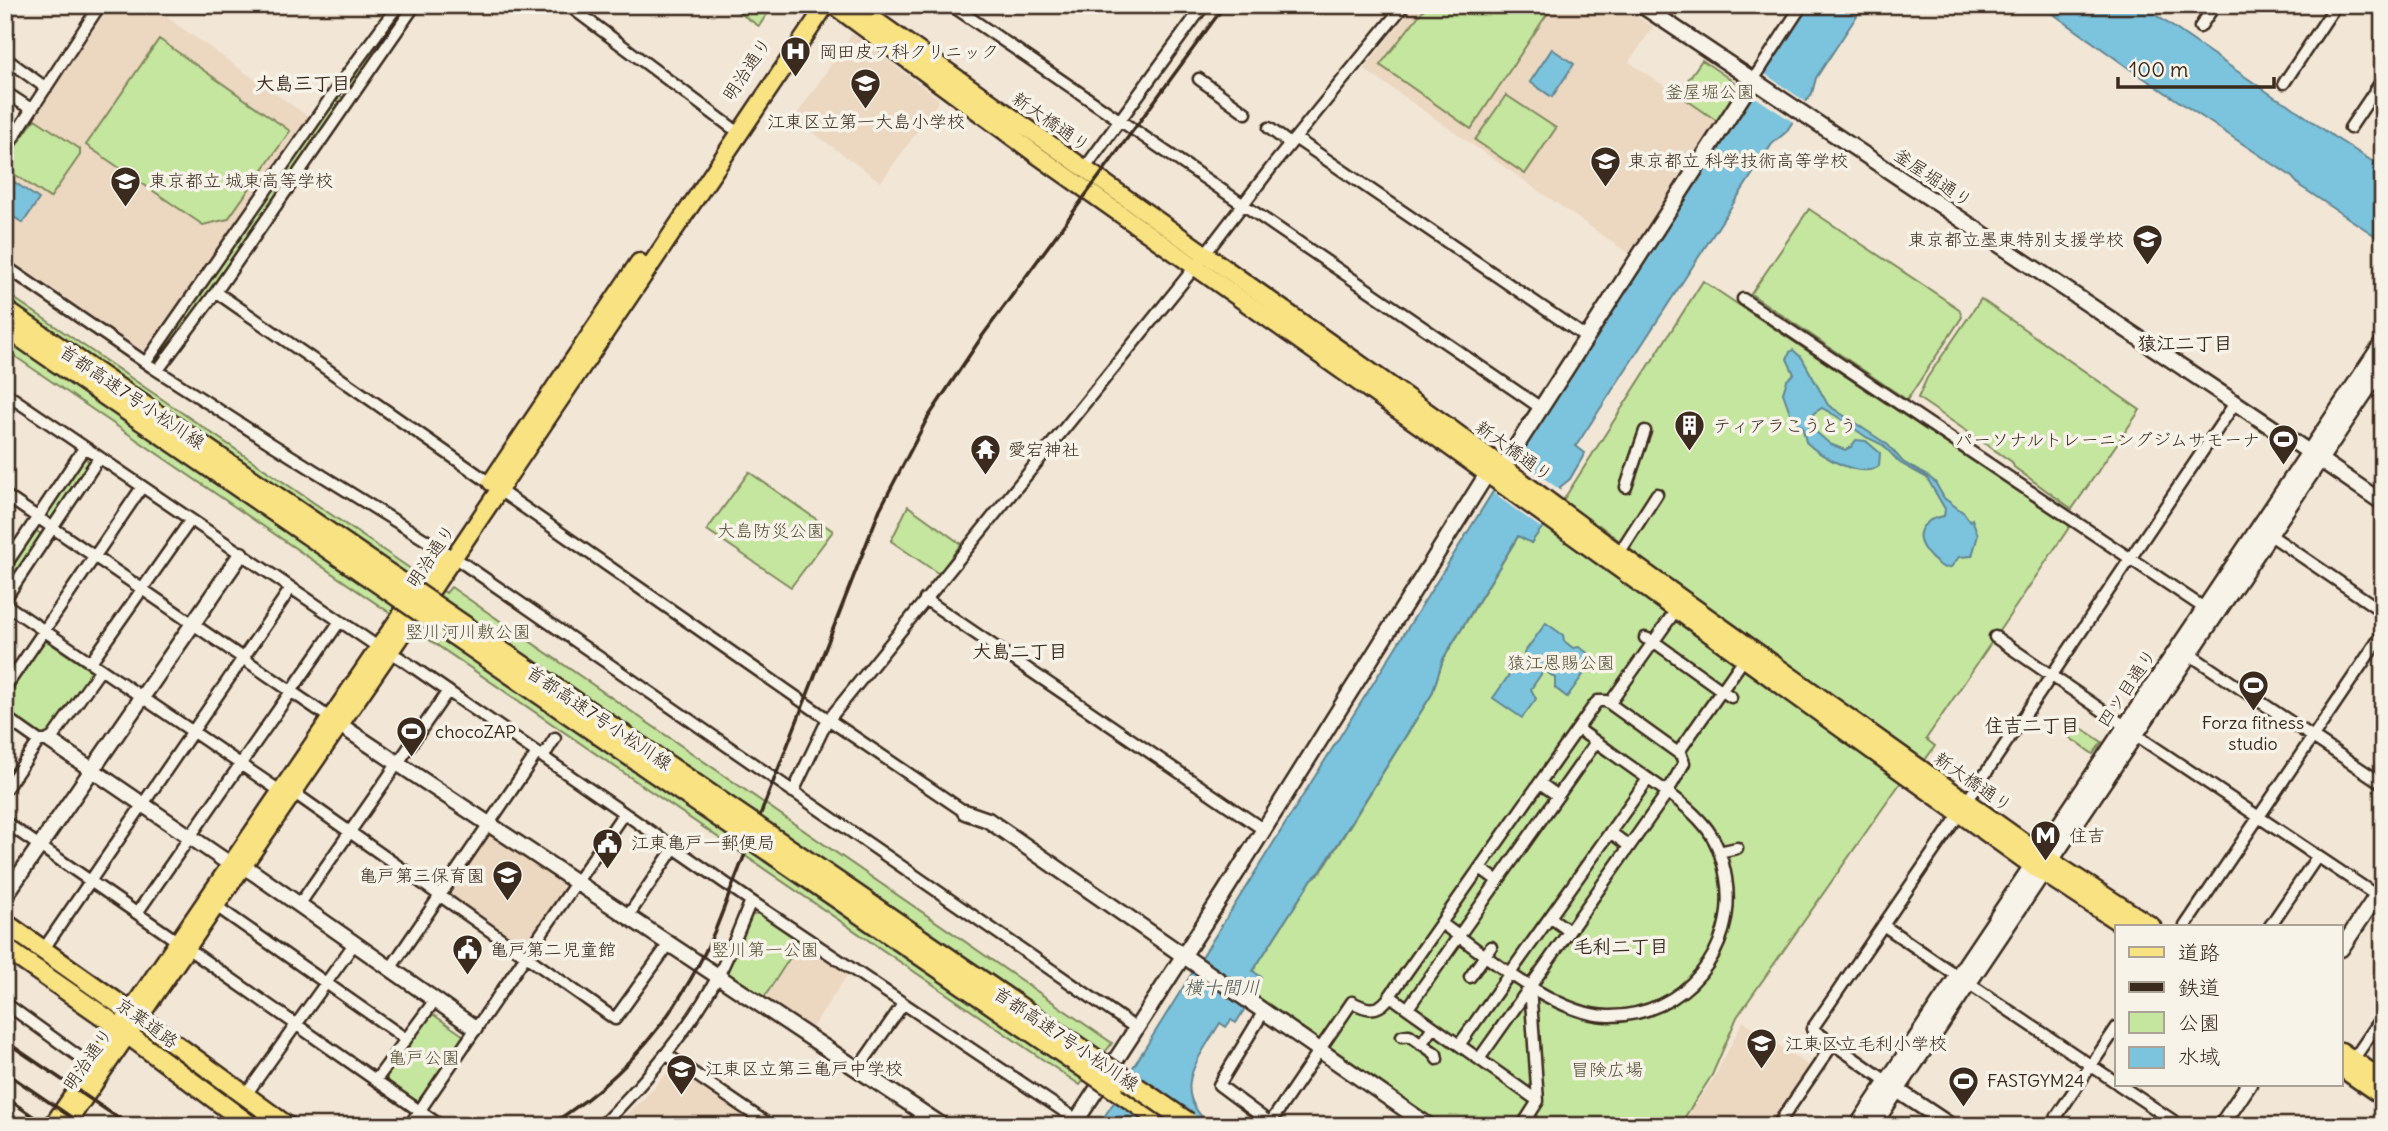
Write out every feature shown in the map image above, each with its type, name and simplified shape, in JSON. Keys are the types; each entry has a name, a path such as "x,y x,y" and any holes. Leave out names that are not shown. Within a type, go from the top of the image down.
{"highway":[{"name":"首都高速7号小松川線","path":"5,310 1193,1125"},
{"name":"首都高速7号小松川線","path":"5,327 1169,1126"},
{"name":"京葉道路","path":"5,923 287,1126"},
{"name":"京葉道路","path":"8,955 123,1030 251,1126"},
{"path":"1113,1088 1160,1126"}],"main road":[{"name":"明治通り","path":"65,1126 123,1030 449,554 813,5"},
{"name":"明治通り","path":"494,486 826,5"},
{"name":"新大橋通り","path":"834,5 1499,474 2041,863 2123,925"},
{"name":"新大橋通り","path":"854,5 1085,168 1200,261"},
{"name":"新大橋通り","path":"1963,807 1981,834 2041,863 2150,925"},
{"name":"明治通り","path":"182,944 216,906 236,865"},
{"name":"明治通り","path":"52,1126 92,1066 123,1030"},
{"path":"2345,1060 2383,1080"},
{"path":"2345,1060 2383,1097"}],"street":[{"path":"6,148 100,5"},
{"path":"158,370 415,5"},
{"path":"569,5 731,127"},
{"path":"951,5 1541,408"},
{"path":"1085,168 1204,5"},
{"path":"793,792 828,720 1404,5"},
{"name":"釜屋堀通り","path":"1640,5 2383,503"},
{"path":"5,393 190,521 448,691 1075,1123 1586,337 1756,82 1802,5"},
{"path":"2200,27 2215,5"},
{"path":"2284,83 2336,5"},
{"path":"146,362 397,6"},
{"path":"5,58 47,88"},
{"path":"1199,79 1246,113"},
{"path":"2350,128 2379,92 2383,79"},
{"path":"5,92 31,109"},
{"path":"1269,128 1586,337"},
{"path":"5,266 158,370 449,554 1138,1029"},
{"path":"215,292 828,720 965,812 988,820 1429,1126"},
{"path":"1743,299 2204,608"},
{"name":"四ツ目通り","path":"2130,730 2189,654 2269,534 2383,342"},
{"name":"四ツ目通り","path":"1857,1126 1892,1085 2041,863 2130,730 2204,608 2383,366"},
{"path":"1951,1126 1812,1030 2235,402"},
{"path":"1626,487 1645,431"},
{"path":"5,566 84,448"},
{"path":"99,458 5,602 193,732 350,832 615,1019 669,944"},
{"path":"5,688 142,488"},
{"path":"1623,547 1657,494"},
{"path":"5,495 291,692 943,1126"},
{"path":"91,662 190,521"},
{"path":"2269,534 2383,612"},
{"path":"5,896 241,554"},
{"path":"43,950 291,588"},
{"path":"925,599 1264,830"},
{"path":"1609,703 1649,639 1671,617"},
{"path":"137,913 340,621"},
{"path":"2186,925 2383,633"},
{"path":"1995,637 2317,857 2381,894 2342,947"},
{"path":"1649,639 1727,694"},
{"path":"2189,654 2383,784"},
{"path":"1678,753 1727,694 1740,666"},
{"path":"5,790 100,669"},
{"path":"299,905 448,691"},
{"path":"1258,1007 1219,1085 1271,1125 1352,1002 1366,1009 1374,1009 1381,1007 1390,996 1598,701 1606,701 1678,753 1684,758 1684,763 1667,793 1479,1059"},
{"path":"5,717 92,770 190,837 299,905 475,1028"},
{"path":"1441,923 1488,951 1530,986 1573,1010 1610,1017 1647,1011 1681,994 1707,967 1724,934 1729,897 1723,859 1705,826 1667,793 1578,729"},
{"path":"390,968 488,824 555,738"},
{"path":"1408,1008 1596,742"},
{"path":"1459,1045 1648,779"},
{"path":"1540,783 1558,796"},
{"path":"409,1126 624,813"},
{"path":"5,822 441,1126"},
{"path":"1610,832 1629,846"},
{"path":"628,916 674,848"},
{"path":"1719,852 1737,848"},
{"path":"2271,925 2317,857"},
{"path":"1480,868 1498,881"},
{"path":"601,1126 667,1055 718,976 751,901"},
{"path":"216,906 406,1039"},
{"path":"1550,917 1569,931"},
{"path":"1883,925 2115,1082"},
{"path":"245,1096 354,944"},
{"path":"1469,977 1488,951"},
{"path":"1522,1126 1538,1101 1530,986"},
{"path":"1390,996 1538,1101"},
{"path":"376,1080 435,1000"},
{"path":"5,1003 92,1066"},
{"path":"858,1069 903,1004"},
{"path":"2345,1060 2383,1016"},
{"path":"1421,1044 1433,1027"},
{"path":"2050,1126 2115,1030"},
{"path":"1402,1036 1409,1035 1436,1054 1437,1059"},
{"path":"1777,1126 1833,1044"},
{"path":"667,1055 771,1126"},
{"name":"四ツ目通り","path":"1873,1126 1892,1085"},
{"path":"2121,1086 2181,1126"},
{"path":"2221,1126 2248,1086"},
{"path":"913,1126 922,1112"}],"shaded area":[{"name":"東京都立 城東高等学校","path":"110,5 149,5 310,118 148,351 143,351 5,256 5,160"},
{"name":"東京都立 科学技術高等学校","path":"1414,5 1620,5 1653,27 1629,62 1718,122 1631,255 1364,69"},
{"name":"江東区立第一大島小学校","path":"852,34 938,98 938,102 881,182 794,119"},
{"path":"493,835 562,882 564,889 528,942 519,943 453,896 450,887 486,836"},
{"path":"801,943 848,974 811,1029 766,998"},
{"name":"江東区立毛利小学校","path":"1743,1021 1810,1067 1770,1126 1681,1126 1715,1076"},
{"name":"江東区立第三亀戸中学校","path":"677,1068 760,1126 617,1126 616,1123 643,1100 670,1069"}],"green space":[{"path":"401,5 412,5 353,88 346,83"},
{"path":"728,5 754,5 767,14 759,26"},
{"path":"1427,5 1553,5 1471,129 1380,65"},
{"path":"159,39 290,131 228,219 203,225 86,145"},
{"name":"釜屋堀公園","path":"1702,60 1734,82 1738,97 1717,121 1678,94"},
{"path":"337,94 345,99 161,363 152,357"},
{"path":"1506,95 1556,128 1525,174 1475,140"},
{"path":"35,119 80,149 80,155 50,198 5,168 5,162"},
{"path":"1809,209 1959,309 1962,317 1907,400 1751,294"},
{"path":"1703,281 2070,526 1926,739 1935,746 1925,760 1667,578 1599,525 1597,528 1562,502"},
{"name":"竪川河川敷公園","path":"5,292 446,593 451,587 1112,1043 1080,1085 10,353 5,359"},
{"path":"1981,299 2140,410 2072,509 2014,467 2012,462 1918,398 1927,378"},
{"path":"81,455 91,463 52,521 43,515"},
{"name":"大島防災公園","path":"749,472 833,531 791,587 707,530"},
{"path":"908,506 961,544 939,574 891,541"},
{"name":"猿江恩賜公園","path":"1543,525 1901,782 1737,1017 1712,1075 1679,1126 1444,1126 1254,994 1257,989 1254,986 1253,971 1312,879 1321,872 1432,694 1443,660 1519,535 1531,543"},
{"path":"33,528 43,536 5,593 5,571"},
{"path":"48,642 91,671 92,676 49,736 42,737 5,711 5,694 41,643"},
{"path":"2074,723 2102,742 2093,754 2066,735"},
{"name":"竪川第一公園","path":"758,913 800,942 764,998 729,976 728,969 751,916"},
{"name":"亀戸公園","path":"431,1013 464,1036 419,1100 412,1101 387,1083 387,1075"}],"water":[{"name":"横十間川","path":"1808,5 1864,5 1816,78 1812,93 1786,132 1772,144 1576,446 1585,453 1570,479 1560,487 1550,516 1531,543 1518,536 1443,659 1432,694 1320,872 1312,879 1253,971 1261,977 1254,986 1257,989 1236,1023 1231,1020 1226,1027 1220,1023 1203,1050 1191,1075 1189,1088 1199,1113 1212,1126 1098,1126 1138,1074 1132,1069 1584,346"},
{"path":"2041,5 2144,7 2383,168 2383,241 2130,69"},
{"path":"1552,49 1574,64 1552,97 1530,82"},
{"path":"7,177 39,199 23,223 5,211"},
{"path":"1793,350 1802,358 1828,405 1888,445 1903,462 1929,477 1944,498 1970,521 1972,519 1978,535 1972,556 1959,557 1951,567 1944,568 1927,553 1920,541 1922,528 1932,519 1944,516 1945,509 1927,478 1900,463 1883,445 1822,408 1814,413 1808,422 1809,426 1830,444 1845,450 1856,440 1866,441 1880,453 1879,466 1871,470 1852,468 1821,454 1806,442 1802,426 1793,421 1783,393 1787,380 1794,374 1787,359"},
{"path":"1546,623 1563,635 1564,641 1573,648 1579,647 1595,658 1567,697 1555,688 1555,678 1544,670 1531,689 1536,699 1522,718 1493,698 1514,668 1520,668 1526,659 1524,653"}],"pier":[{"path":"1765,74 1809,104 1796,124 1752,95"},
{"path":"1516,458 1563,492 1541,528 1494,494"}],"railway":[{"path":"548,1126 602,1087 626,1065 668,1015 686,987 716,928 880,509 927,419 983,335 1225,5"},
{"path":"5,1041 130,1126"},
{"path":"5,1072 84,1126"},
{"path":"5,1097 47,1126"},
{"path":"5,1113 24,1126"}],"place":[{"name":"岡田皮フ科クリニック","path":"796,79"},
{"name":"江東区立第一大島小学校","path":"866,111"},
{"name":"東京都立 科学技術高等学校","path":"1605,188"},
{"name":"東京都立 城東高等学校","path":"126,208"},
{"name":"東京都立墨東特別支援学校","path":"2147,267"},
{"name":"ティアラこうとう","path":"1690,453"},
{"name":"パーソナルトレーニングジムサモーナ","path":"2283,467"},
{"name":"愛宕神社","path":"985,477"},
{"name":"Forza fitness studio","path":"2253,712"},
{"name":"chocoZAP","path":"412,759"},
{"name":"住吉","path":"2046,863"},
{"name":"江東亀戸一郵便局","path":"608,870"},
{"name":"亀戸第三保育園","path":"508,903"},
{"name":"亀戸第二児童館","path":"467,977"},
{"name":"江東区立毛利小学校","path":"1762,1071"},
{"name":"江東区立第三亀戸中学校","path":"682,1096"},
{"name":"FASTGYM24","path":"1964,1108"}],"district":[{"name":"大島三丁目","path":"303,83"},
{"name":"猿江二丁目","path":"2185,343"},
{"name":"大島二丁目","path":"1020,651"},
{"name":"住吉二丁目","path":"2032,725"},
{"name":"毛利二丁目","path":"1621,946"}],"park label":[{"name":"冒険広場","path":"1607,1070"}]}
